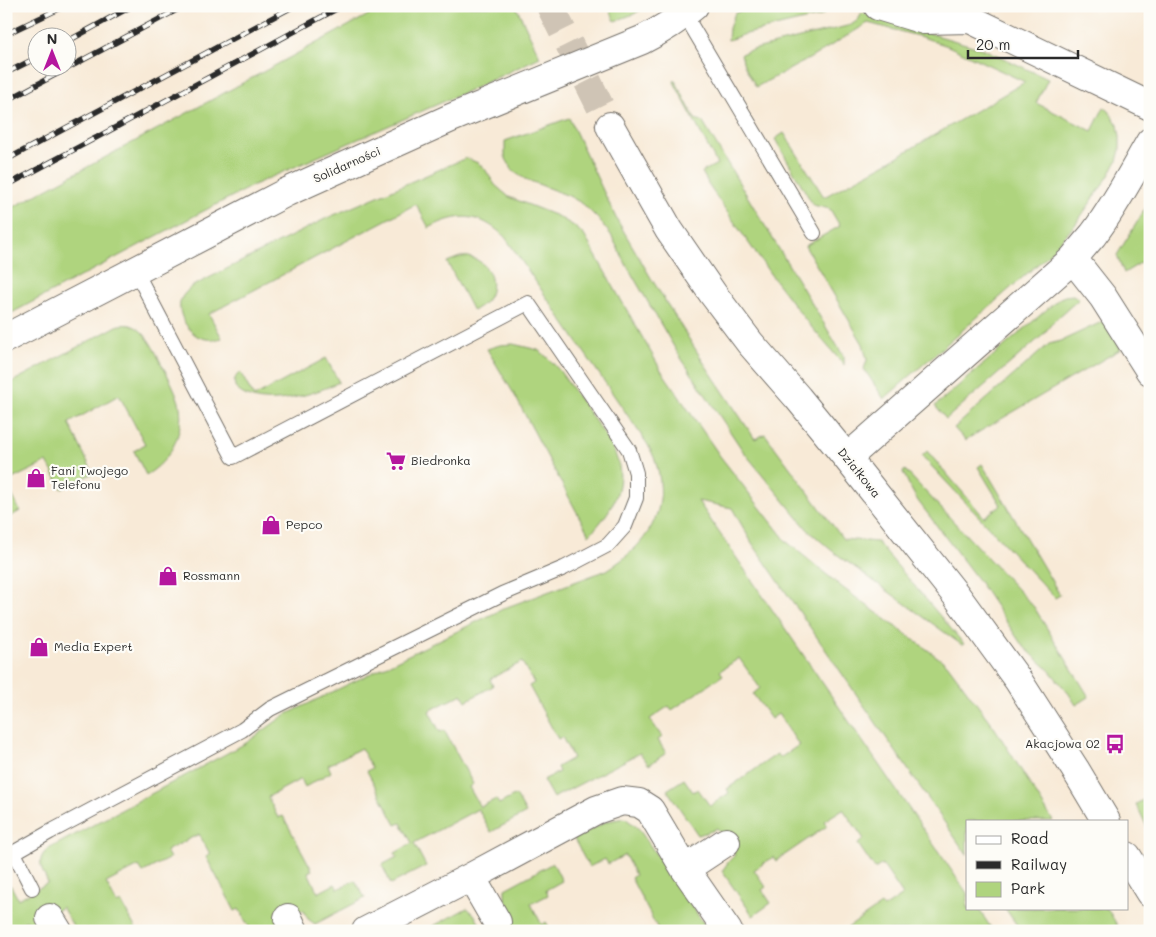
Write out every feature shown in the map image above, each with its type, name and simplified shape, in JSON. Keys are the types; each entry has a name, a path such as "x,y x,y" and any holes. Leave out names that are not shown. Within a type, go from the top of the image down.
{"street":[{"path":"878,6 924,20 961,13 1150,106"},
{"name":"Solidarności","path":"6,338 287,192 451,118 642,40 665,29 689,10"},
{"name":"Działkowa","path":"610,126 670,230 714,294 750,343 798,398 956,595 1018,680 1105,820"},
{"path":"847,458 1073,259 1108,213 1150,142"},
{"path":"1073,259 1103,297 1150,371"},
{"path":"366,931 596,810 622,801 639,803 650,810 685,868 728,931"},
{"path":"685,868 726,842"},
{"path":"1128,858 1150,893"},
{"path":"471,877 497,922"}],"lane":[{"path":"689,10 814,233"},
{"path":"32,888 10,855 242,730 270,709 502,594 564,568 608,545 625,526 636,498 636,473 629,450 528,303 233,458 135,270"}],"green space":[{"path":"385,6 516,6 540,57 477,87 258,183 6,316 6,211"},
{"path":"608,6 647,6 634,14 615,21"},
{"path":"773,6 829,6 827,11 821,16 728,40 729,28 735,13"},
{"path":"862,13 986,50 1048,79 1036,103 1092,131 1104,107 1118,125 1120,137 1120,150 1117,161 1075,225 1046,257 884,399 864,369 867,360 863,344 805,246 840,226 830,209 813,205 775,139 784,133 824,197 890,161 1025,82 948,46 868,23 809,59 756,87 744,65 741,54 851,25 858,20"},
{"path":"675,80 695,119 702,121 844,357 844,365 807,322 771,275 707,183 702,172 717,164 674,82"},
{"path":"569,118 616,218 704,363 755,439 765,434 843,539 877,542 964,644 962,645 831,550 808,530 743,451 677,352 611,235 599,220 583,204 569,196 525,179 513,171 505,157 505,141"},
{"path":"466,158 478,163 485,169 495,185 509,197 557,216 574,226 584,235 661,370 720,456 787,542 843,588 947,664 996,730 1052,820 966,820 966,854 752,543 732,508 698,501 966,892 966,910 979,910 993,931 843,931 881,905 884,908 903,895 882,864 875,869 858,844 864,839 843,809 824,821 827,826 776,861 773,857 754,870 766,887 762,890 771,903 753,916 722,871 735,855 717,828 698,835 667,790 684,779 693,792 698,789 710,806 729,793 727,789 777,754 780,758 799,745 778,714 771,719 753,694 760,688 739,658 720,671 723,675 672,710 669,706 650,719 662,737 658,740 666,753 649,765 640,753 553,798 543,780 559,772 557,767 573,758 562,737 558,739 529,686 534,683 522,662 490,679 493,686 466,701 462,694 429,711 440,732 444,730 473,784 469,787 480,807 496,799 499,804 516,795 526,813 491,832 478,809 414,843 426,866 391,884 382,865 397,857 395,853 412,843 401,823 396,825 367,771 372,768 361,748 328,765 331,772 305,787 301,779 268,797 278,818 283,816 312,870 308,872 318,893 335,884 338,889 355,880 365,898 315,924 308,919 303,910 273,925 277,931 247,931 250,929 239,909 235,911 206,857 210,854 199,834 166,851 170,858 143,872 139,866 106,883 117,904 121,902 137,931 89,931 87,928 83,931 76,931 62,907 34,925 37,931 34,931 27,920 6,931 6,883 11,886 18,899 48,883 42,869 41,860 45,852 50,848 246,743 285,715 507,607 607,570 634,549 652,525 658,511 660,480 655,460 648,445 505,237 487,223 478,219 460,217 429,228 416,204 209,314 222,338 205,339 190,330 181,315 180,304 182,297 191,287 327,218"},
{"path":"1150,201 1150,257 1124,273 1117,255"},
{"path":"460,257 469,257 478,261 488,270 492,282 490,295 485,302 473,311 447,262"},
{"path":"1073,295 1079,299 1053,322 1043,335 946,419 935,406 1060,298"},
{"path":"1104,321 1121,349 966,441 954,428 1049,344 1061,341"},
{"path":"119,325 135,327 145,335 156,352 179,402 181,413 178,434 163,462 146,475 134,451 145,444 119,395 69,423 93,473 62,489 47,462 6,482 6,385"},
{"path":"513,344 538,350 548,358 559,370 609,441 616,456 620,476 613,504 589,535 514,394 487,349"},
{"path":"326,358 339,382 305,395 278,400 265,400 253,398 243,394 235,386 235,378 240,372 254,397"},
{"path":"927,451 984,517 1001,505 978,467 982,464 1060,595 1055,598 922,456"},
{"path":"905,470 1034,607 1089,697 1076,705 1049,670 1022,645 978,580 918,501 903,472"},
{"path":"6,483 20,511 6,519"},
{"path":"1150,796 1150,833 1136,804"},
{"path":"625,818 638,828 709,931 659,931 631,878 635,875 625,855 608,864 605,859 589,867 574,839 607,821"},
{"path":"553,863 562,881 546,890 548,895 531,904 542,925 546,922 551,931 424,931 467,908 474,914 483,930 512,914 505,898 505,889"},
{"path":"1006,910 1108,910 1117,925 1118,931 1021,931"}],"tunnel":[{"path":"550,6 610,126"}],"railway":[{"path":"6,34 65,6"},
{"path":"78,36 132,6"},
{"path":"6,101 184,6"},
{"path":"6,160 294,6"},
{"path":"6,186 342,6"},
{"path":"6,73 28,62"}],"place":[{"name":"Biedronka","path":"396,461"},
{"name":"Fani Twojego Telefonu","path":"36,478"},
{"name":"Pepco","path":"271,525"},
{"name":"Rossmann","path":"168,576"},
{"name":"Media Expert","path":"39,647"},
{"name":"Akacjowa 02","path":"1115,744"}]}
